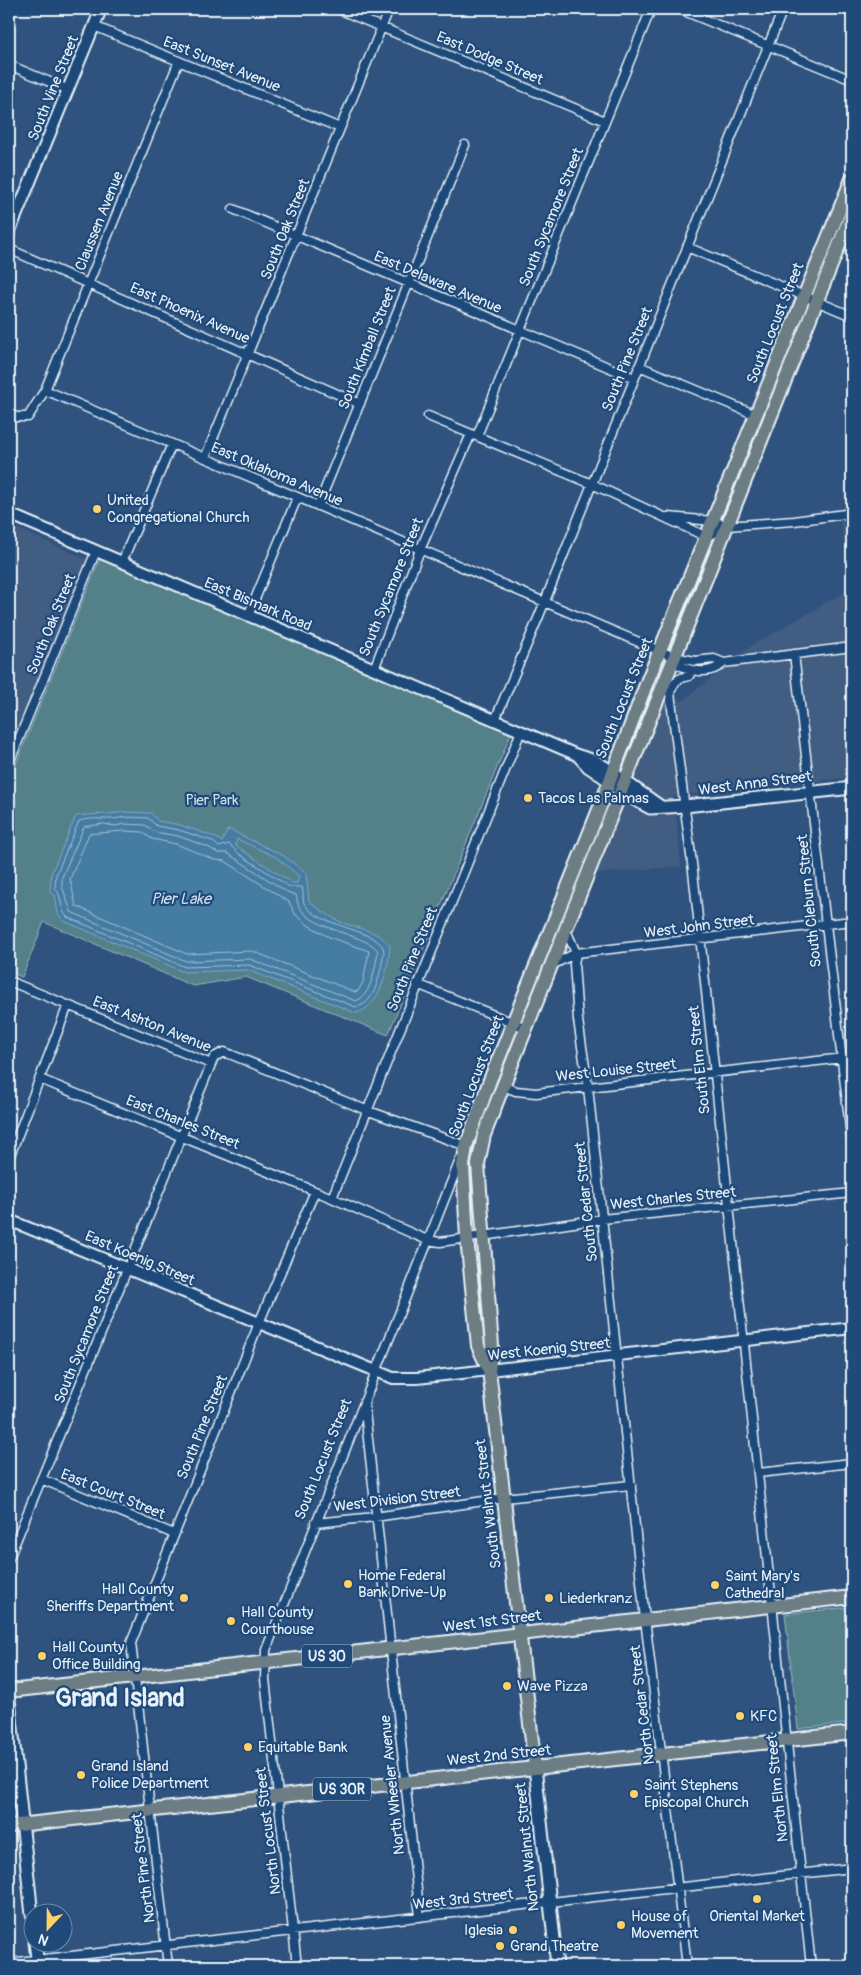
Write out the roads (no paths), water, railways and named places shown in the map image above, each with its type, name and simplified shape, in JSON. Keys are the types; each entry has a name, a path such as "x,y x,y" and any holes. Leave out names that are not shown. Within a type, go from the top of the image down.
{"main road":[{"name":"South Locust Street","path":"467,1238 463,1166 466,1146 610,776 803,295 852,180"},
{"name":"South Locust Street","path":"484,1235 478,1164 484,1135 852,213"},
{"name":"West Anna Street","path":"610,776 643,806 661,807 852,788"},
{"name":"South Walnut Street","path":"484,1235 492,1346 489,1370 519,1634"},
{"name":"South Walnut Street","path":"467,1238 478,1346 489,1370"},
{"name":"West 1st Street","path":"135,1677 852,1597"},
{"name":"North Walnut Street","path":"519,1634 557,1966"},
{"name":"US 30","path":"9,1691 135,1677"},
{"path":"9,1698 31,1902"},
{"name":"West 2nd Street","path":"150,1810 852,1733"},
{"name":"US 30R","path":"9,1826 150,1810"}],"street":[{"name":"South Vine Street","path":"9,233 101,9"},
{"name":"East Dodge Street","path":"338,9 605,121"},
{"name":"South Oak Street","path":"205,458 389,9"},
{"name":"South Sycamore Street","path":"374,669 420,550 474,435 519,330 651,9"},
{"path":"679,9 852,80"},
{"name":"South Pine Street","path":"495,720 544,604 783,9"},
{"name":"East Sunset Avenue","path":"94,26 340,128"},
{"name":"Claussen Avenue","path":"45,390 179,61"},
{"path":"9,65 69,90"},
{"name":"South Kimball Street","path":"318,506 465,145"},
{"name":"East Delaware Avenue","path":"233,209 296,238 634,378"},
{"path":"687,247 852,316"},
{"name":"East Phoenix Avenue","path":"9,249 360,404"},
{"path":"639,366 756,415"},
{"path":"9,414 16,417 28,417 45,390"},
{"name":"East Oklahoma Avenue","path":"45,390 544,604 674,657"},
{"path":"428,416 592,484 707,537 727,526"},
{"path":"122,562 172,444"},
{"path":"248,616 298,498"},
{"path":"666,517 713,521 727,526 794,521 852,512"},
{"name":"East Bismark Road","path":"9,514 577,755 594,760 610,776"},
{"name":"South Oak Street","path":"9,763 96,551"},
{"path":"674,657 695,662 714,659 724,663 852,647"},
{"name":"South Cleburn Street","path":"794,654 840,1058 852,1145"},
{"path":"674,657 679,665 692,670 716,670 724,663"},
{"name":"South Elm Street","path":"692,670 689,676 680,677 675,682 670,693 685,806 758,1472"},
{"name":"South Pine Street","path":"332,1198 521,731"},
{"name":"West John Street","path":"552,965 576,954 852,921"},
{"name":"South Cedar Street","path":"566,930 576,954 574,964 578,1020 588,1087 631,1485"},
{"name":"East Ashton Avenue","path":"9,981 211,1064 214,1058 224,1052 366,1110"},
{"path":"417,984 526,1028"},
{"path":"9,1158 68,1005"},
{"name":"West Louise Street","path":"503,1086 516,1091 536,1093 852,1057"},
{"name":"South Sycamore Street","path":"9,1558 211,1064"},
{"name":"East Charles Street","path":"40,1079 332,1198"},
{"path":"366,1110 466,1146"},
{"name":"South Locust Street","path":"264,1663 270,1636 466,1146"},
{"name":"South Pine Street","path":"135,1677 131,1648 132,1637 259,1323 315,1191"},
{"name":"West Charles Street","path":"428,1240 440,1242 602,1219 852,1193"},
{"path":"332,1198 428,1240"},
{"name":"East Koenig Street","path":"9,1220 259,1323"},
{"name":"West Koenig Street","path":"259,1323 393,1378 417,1378 744,1342 852,1328"},
{"name":"North Wheeler Avenue","path":"364,1400 420,1917"},
{"path":"771,1606 758,1472 852,1463"},
{"name":"East Court Street","path":"41,1479 174,1534"},
{"path":"631,1485 646,1619"},
{"name":"West Division Street","path":"315,1523 376,1517 504,1498 631,1485"},
{"name":"North Elm Street","path":"771,1606 811,1966"},
{"name":"North Cedar Street","path":"646,1619 687,1966"},
{"name":"North Locust Street","path":"264,1663 297,1966"},
{"name":"North Pine Street","path":"135,1677 168,1966"},
{"name":"West 3rd Street","path":"9,1963 38,1963 293,1931 852,1868"}],"water":[{"name":"Pier Lake","path":"151,813 158,821 180,825 215,837 222,842 228,829 284,856 306,873 309,901 342,923 378,935 390,946 382,986 372,1003 356,1013 248,970 184,972 64,921 58,914 55,895 50,892 51,874 76,816","holes":["237,839 276,857 299,876 297,883 292,883 235,845"]}],"place":[{"name":"United Congregational Church","path":"97,509"},
{"name":"Tacos Las Palmas","path":"528,798"},
{"name":"Home Federal Bank Drive-Up","path":"348,1584"},
{"name":"Saint Mary's Cathedral","path":"715,1585"},
{"name":"Hall County Sheriffs Department","path":"184,1598"},
{"name":"Liederkranz","path":"549,1598"},
{"name":"Hall County Courthouse","path":"231,1621"},
{"name":"Hall County Office Building","path":"42,1656"},
{"name":"Wave Pizza","path":"507,1686"},
{"name":"KFC","path":"740,1716"},
{"name":"Equitable Bank","path":"248,1747"},
{"name":"Grand Island Police Department","path":"81,1775"},
{"name":"Saint Stephens Episcopal Church","path":"634,1794"},
{"name":"Oriental Market","path":"757,1899"},
{"name":"House of Movement","path":"621,1925"},
{"name":"Iglesia","path":"513,1930"},
{"name":"Grand Theatre","path":"500,1946"}],"district":[{"name":"Grand Island","path":"120,1697"}],"park label":[{"name":"Pier Park","path":"212,800"}]}
